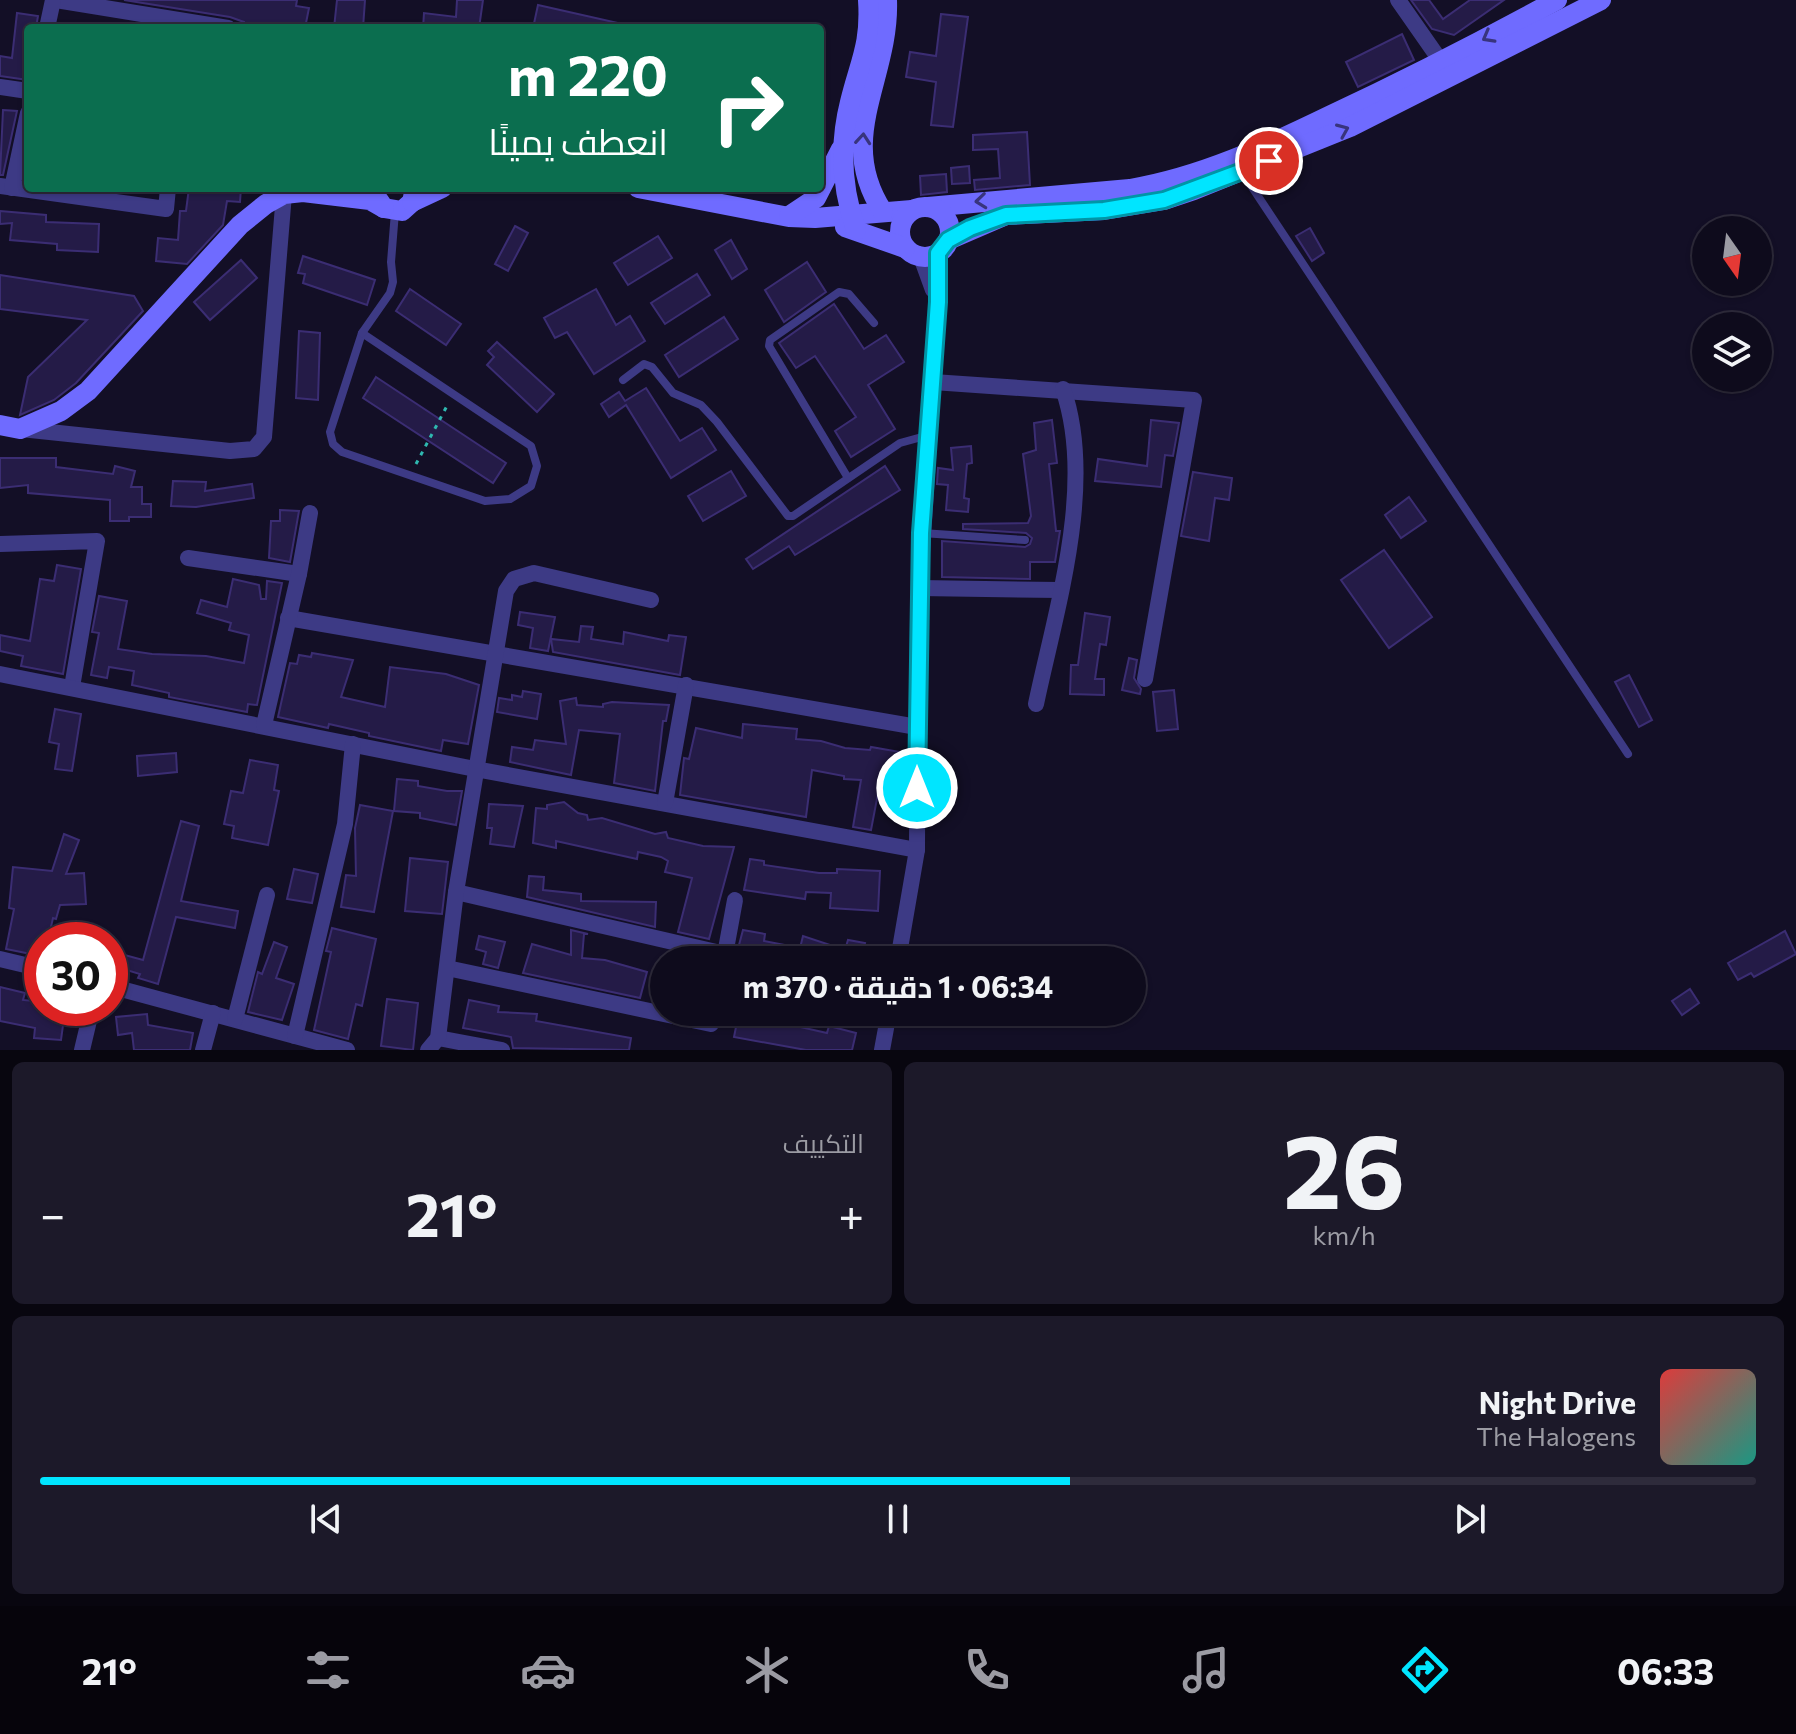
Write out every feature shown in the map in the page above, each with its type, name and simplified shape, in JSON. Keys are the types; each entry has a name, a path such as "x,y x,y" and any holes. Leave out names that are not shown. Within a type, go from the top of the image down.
{"main road":[{"path":"854,222 843,145 849,103 869,41 868,0"},
{"path":"883,212 866,178 861,146 885,45 887,0"},
{"path":"854,222 883,212 1161,184 1255,151 1442,63 1557,0"},
{"path":"659,192 789,217 854,222 928,250 970,228 1006,215 1104,210 1152,202 1242,172 1350,127 1601,0"},
{"path":"824,182 843,145"},
{"path":"10,427 61,411 88,391 240,225 299,192"},
{"path":"309,192 402,203 431,192"},
{"path":"377,192 377,197 402,203"},
{"path":"789,217 816,198 819,192"},
{"path":"920,209 937,210 948,223 928,250 899,232 905,216 920,209"}],"street":[{"path":"48,24 55,0 184,24"},
{"path":"1398,0 1442,63"},
{"path":"0,87 24,90"},
{"path":"6,187 24,126"},
{"path":"42,192 166,209 168,192"},
{"path":"10,427 215,450 254,449 264,437 301,192"},
{"path":"900,946 917,850 921,533 938,302 928,250"},
{"path":"933,382 1194,400 1145,679"},
{"path":"1036,704 1070,545 1075,493 1072,414 1063,389"},
{"path":"264,725 310,513"},
{"path":"0,544 97,541 72,687"},
{"path":"188,558 299,574"},
{"path":"502,1050 433,1044 493,654 506,591 520,575 534,573 651,600"},
{"path":"919,588 1060,590"},
{"path":"288,618 917,727"},
{"path":"0,674 475,769 917,850"},
{"path":"665,803 686,685"},
{"path":"295,1036 345,824 353,744"},
{"path":"456,892 679,946"},
{"path":"235,1019 267,895"},
{"path":"726,946 735,900"},
{"path":"0,959 24,965"},
{"path":"447,968 650,1011"},
{"path":"128,991 347,1050"},
{"path":"203,1050 213,1013"},
{"path":"82,1050 88,1026"},
{"path":"882,1050 886,1026"}],"lane":[{"path":"1242,172 1628,754"},
{"path":"362,333 531,446 537,466 531,486 510,499 485,501 342,452 333,444 330,432 362,333 390,293 402,203"},
{"path":"848,478 769,346 770,340 839,292 849,294 874,323"},
{"path":"623,380 644,364 652,367 673,393 701,405 788,516 793,516 900,443 929,435"},
{"path":"921,533 1025,540"}],"path":[{"path":"410,475 453,393"}],"building":[{"path":"124,0 297,0 296,6 309,8 306,24 244,24 230,17"},
{"path":"337,0 365,0 363,24 334,24"},
{"path":"457,0 483,0 480,24 423,24 424,13 456,17"},
{"path":"1411,0 1429,0 1443,19 1470,0 1504,0 1454,35 1432,29"},
{"path":"538,5 618,23 618,24 534,24"},
{"path":"17,13 38,16 37,24 24,24 24,79 0,76 0,56 12,58"},
{"path":"941,14 968,17 953,127 931,125 936,82 906,77 910,52 936,56"},
{"path":"1402,34 1414,60 1358,87 1346,62"},
{"path":"3,110 17,111 3,175 0,175"},
{"path":"1027,132 1030,185 975,190 974,180 1000,178 998,149 973,150 973,135"},
{"path":"969,166 970,183 952,184 951,168"},
{"path":"946,174 947,192 921,195 920,176"},
{"path":"188,192 241,192 240,202 227,201 223,225 187,264 156,261 158,238 178,240 180,211 186,211"},
{"path":"0,211 46,215 46,222 99,224 98,252 57,250 57,244 10,240 12,223 0,224"},
{"path":"515,226 528,233 508,271 495,264"},
{"path":"1310,228 1324,253 1312,261 1296,236"},
{"path":"658,236 672,258 628,285 614,263"},
{"path":"731,240 747,269 732,279 715,250"},
{"path":"303,256 375,280 367,305 303,283 305,274 298,273"},
{"path":"241,260 257,278 210,320 194,302"},
{"path":"807,262 826,292 784,322 765,290"},
{"path":"697,274 710,295 665,324 651,303"},
{"path":"0,275 134,296 143,311 76,383 54,400 20,415 28,377 87,320 0,309"},
{"path":"410,289 461,324 446,345 396,311"},
{"path":"596,289 616,325 630,316 645,341 594,374 567,332 555,338 544,318"},
{"path":"834,304 864,349 886,335 904,362 868,385 895,429 851,457 835,431 856,417 815,356 796,368 779,343"},
{"path":"724,317 738,339 679,377 665,355"},
{"path":"299,331 320,333 318,400 296,398"},
{"path":"497,342 554,394 537,412 487,365 494,357 488,351"},
{"path":"376,377 506,463 493,483 363,398"},
{"path":"646,388 680,441 702,428 716,450 671,478 626,405 609,417 601,404 619,392 625,401"},
{"path":"1052,420 1057,463 1049,464 1056,531 1060,531 1055,562 1030,562 1030,579 942,577 942,541 1025,547 1030,544 1032,538 1026,533 963,529 963,524 1028,523 1031,516 1023,454 1036,450 1034,423"},
{"path":"1151,420 1179,423 1173,456 1165,455 1161,487 1095,481 1098,459 1147,466"},
{"path":"971,446 972,463 967,464 964,498 969,499 968,512 946,510 948,485 937,484 938,468 953,470 951,448"},
{"path":"0,458 56,458 56,467 113,474 115,466 135,471 131,487 142,487 142,504 151,504 151,517 110,521 110,500 28,493 28,485 0,488"},
{"path":"885,466 900,490 795,555 789,546 753,569 746,559"},
{"path":"731,471 746,496 703,521 688,496"},
{"path":"1193,472 1232,478 1229,500 1215,498 1209,541 1181,536"},
{"path":"173,481 206,482 205,491 252,484 254,498 196,507 171,506"},
{"path":"1409,497 1426,521 1401,538 1385,515"},
{"path":"280,510 299,511 290,562 269,558 271,521 280,521"},
{"path":"1384,550 1432,617 1389,648 1341,580"},
{"path":"57,565 81,569 63,674 21,666 23,656 0,651 0,635 30,641 40,579 54,581"},
{"path":"233,579 259,585 261,599 266,599 267,581 282,583 257,705 248,704 247,712 169,697 169,693 132,685 134,671 109,667 107,678 91,675 99,633 92,632 99,596 127,601 118,649 206,656 244,663 249,635 229,630 231,623 197,613 201,600 227,607"},
{"path":"520,612 555,617 548,651 530,648 533,628 518,625"},
{"path":"1085,613 1110,617 1106,645 1100,644 1095,679 1104,679 1104,695 1070,694 1071,665 1078,665"},
{"path":"581,626 593,627 591,639 623,644 624,632 668,641 669,635 686,637 680,675 553,652 551,639 579,642"},
{"path":"312,653 353,660 341,697 385,707 390,667 446,674 479,685 468,744 443,740 441,751 329,724 328,728 278,717 290,663 297,664 299,655 311,657"},
{"path":"1129,658 1137,660 1134,678 1141,689 1140,694 1122,690"},
{"path":"1629,675 1652,720 1639,727 1615,682"},
{"path":"1174,690 1178,729 1157,731 1153,692"},
{"path":"523,691 541,694 537,719 497,712 499,698 512,700 512,695 522,697"},
{"path":"576,698 577,705 603,707 603,704 612,702 669,705 666,721 663,721 655,791 614,783 620,734 579,730 571,775 510,762 512,747 533,750 535,740 566,744 560,701"},
{"path":"55,709 81,714 72,771 55,769 59,744 49,742"},
{"path":"743,724 797,729 796,739 821,741 845,748 870,750 871,747 900,752 894,785 880,783 871,830 853,827 861,780 844,779 844,776 812,770 806,817 680,795 684,758 689,759 696,728 742,738"},
{"path":"176,753 177,772 138,776 137,756"},
{"path":"250,760 278,765 274,790 279,791 268,845 232,838 234,826 224,824 231,791 243,793"},
{"path":"397,779 418,781 418,786 462,791 456,825 420,818 420,813 394,811"},
{"path":"564,802 578,813 587,815 588,820 602,818 655,834 666,832 668,838 703,846 734,847 709,939 678,932 692,878 665,872 668,861 661,857 638,852 637,859 556,841 556,848 533,843 536,808 547,809 547,805"},
{"path":"489,804 523,806 514,847 490,844 492,828 487,828"},
{"path":"360,805 393,811 374,912 341,907 346,875 356,876 355,828"},
{"path":"181,821 199,826 181,901 238,911 235,928 176,917 158,984 138,978 140,974 128,970 128,956 143,960"},
{"path":"64,834 79,840 66,874 84,873 86,904 60,905 52,922 24,922 24,953 6,949 14,909 9,908 13,867 52,871"},
{"path":"410,858 448,862 442,914 405,911"},
{"path":"750,859 764,861 764,865 819,873 837,873 837,869 880,871 878,911 830,908 831,893 806,892 805,899 744,890"},
{"path":"294,869 318,874 312,903 287,899"},
{"path":"529,876 544,877 543,890 581,894 581,901 656,902 655,927 527,897"},
{"path":"332,928 376,939 362,1006 356,1004 348,1039 314,1030 331,952 326,951"},
{"path":"571,930 588,934 584,934 582,958 605,960 647,972 640,998 523,973 532,944 571,955"},
{"path":"743,930 765,934 764,941 790,946 739,946"},
{"path":"1785,931 1796,954 1754,977 1751,973 1738,980 1728,963"},
{"path":"479,936 505,942 498,968 483,964 486,952 476,949"},
{"path":"803,936 833,946 800,946"},
{"path":"848,940 865,943 864,946 846,946"},
{"path":"274,942 287,947 276,978 294,984 282,1020 248,1012 258,972 262,974"},
{"path":"0,987 24,993 24,1026 0,1021"},
{"path":"1690,989 1699,1003 1682,1015 1672,1001"},
{"path":"387,999 418,1003 413,1050 381,1046"},
{"path":"469,1000 499,1006 498,1012 537,1014 536,1021 631,1038 629,1050 513,1048 511,1037 463,1028"},
{"path":"147,1014 148,1025 193,1033 190,1050 134,1050 132,1033 118,1035 117,1026 128,1026 128,1016"},
{"path":"25,1026 63,1026 61,1040 34,1038 35,1028"},
{"path":"736,1026 796,1026 827,1033 829,1026 856,1033 852,1050 806,1050 734,1037"}],"route":[{"path":"917,788 921,533 938,302 938,253 948,240 1006,215 1104,210 1164,200 1269,161"}]}
